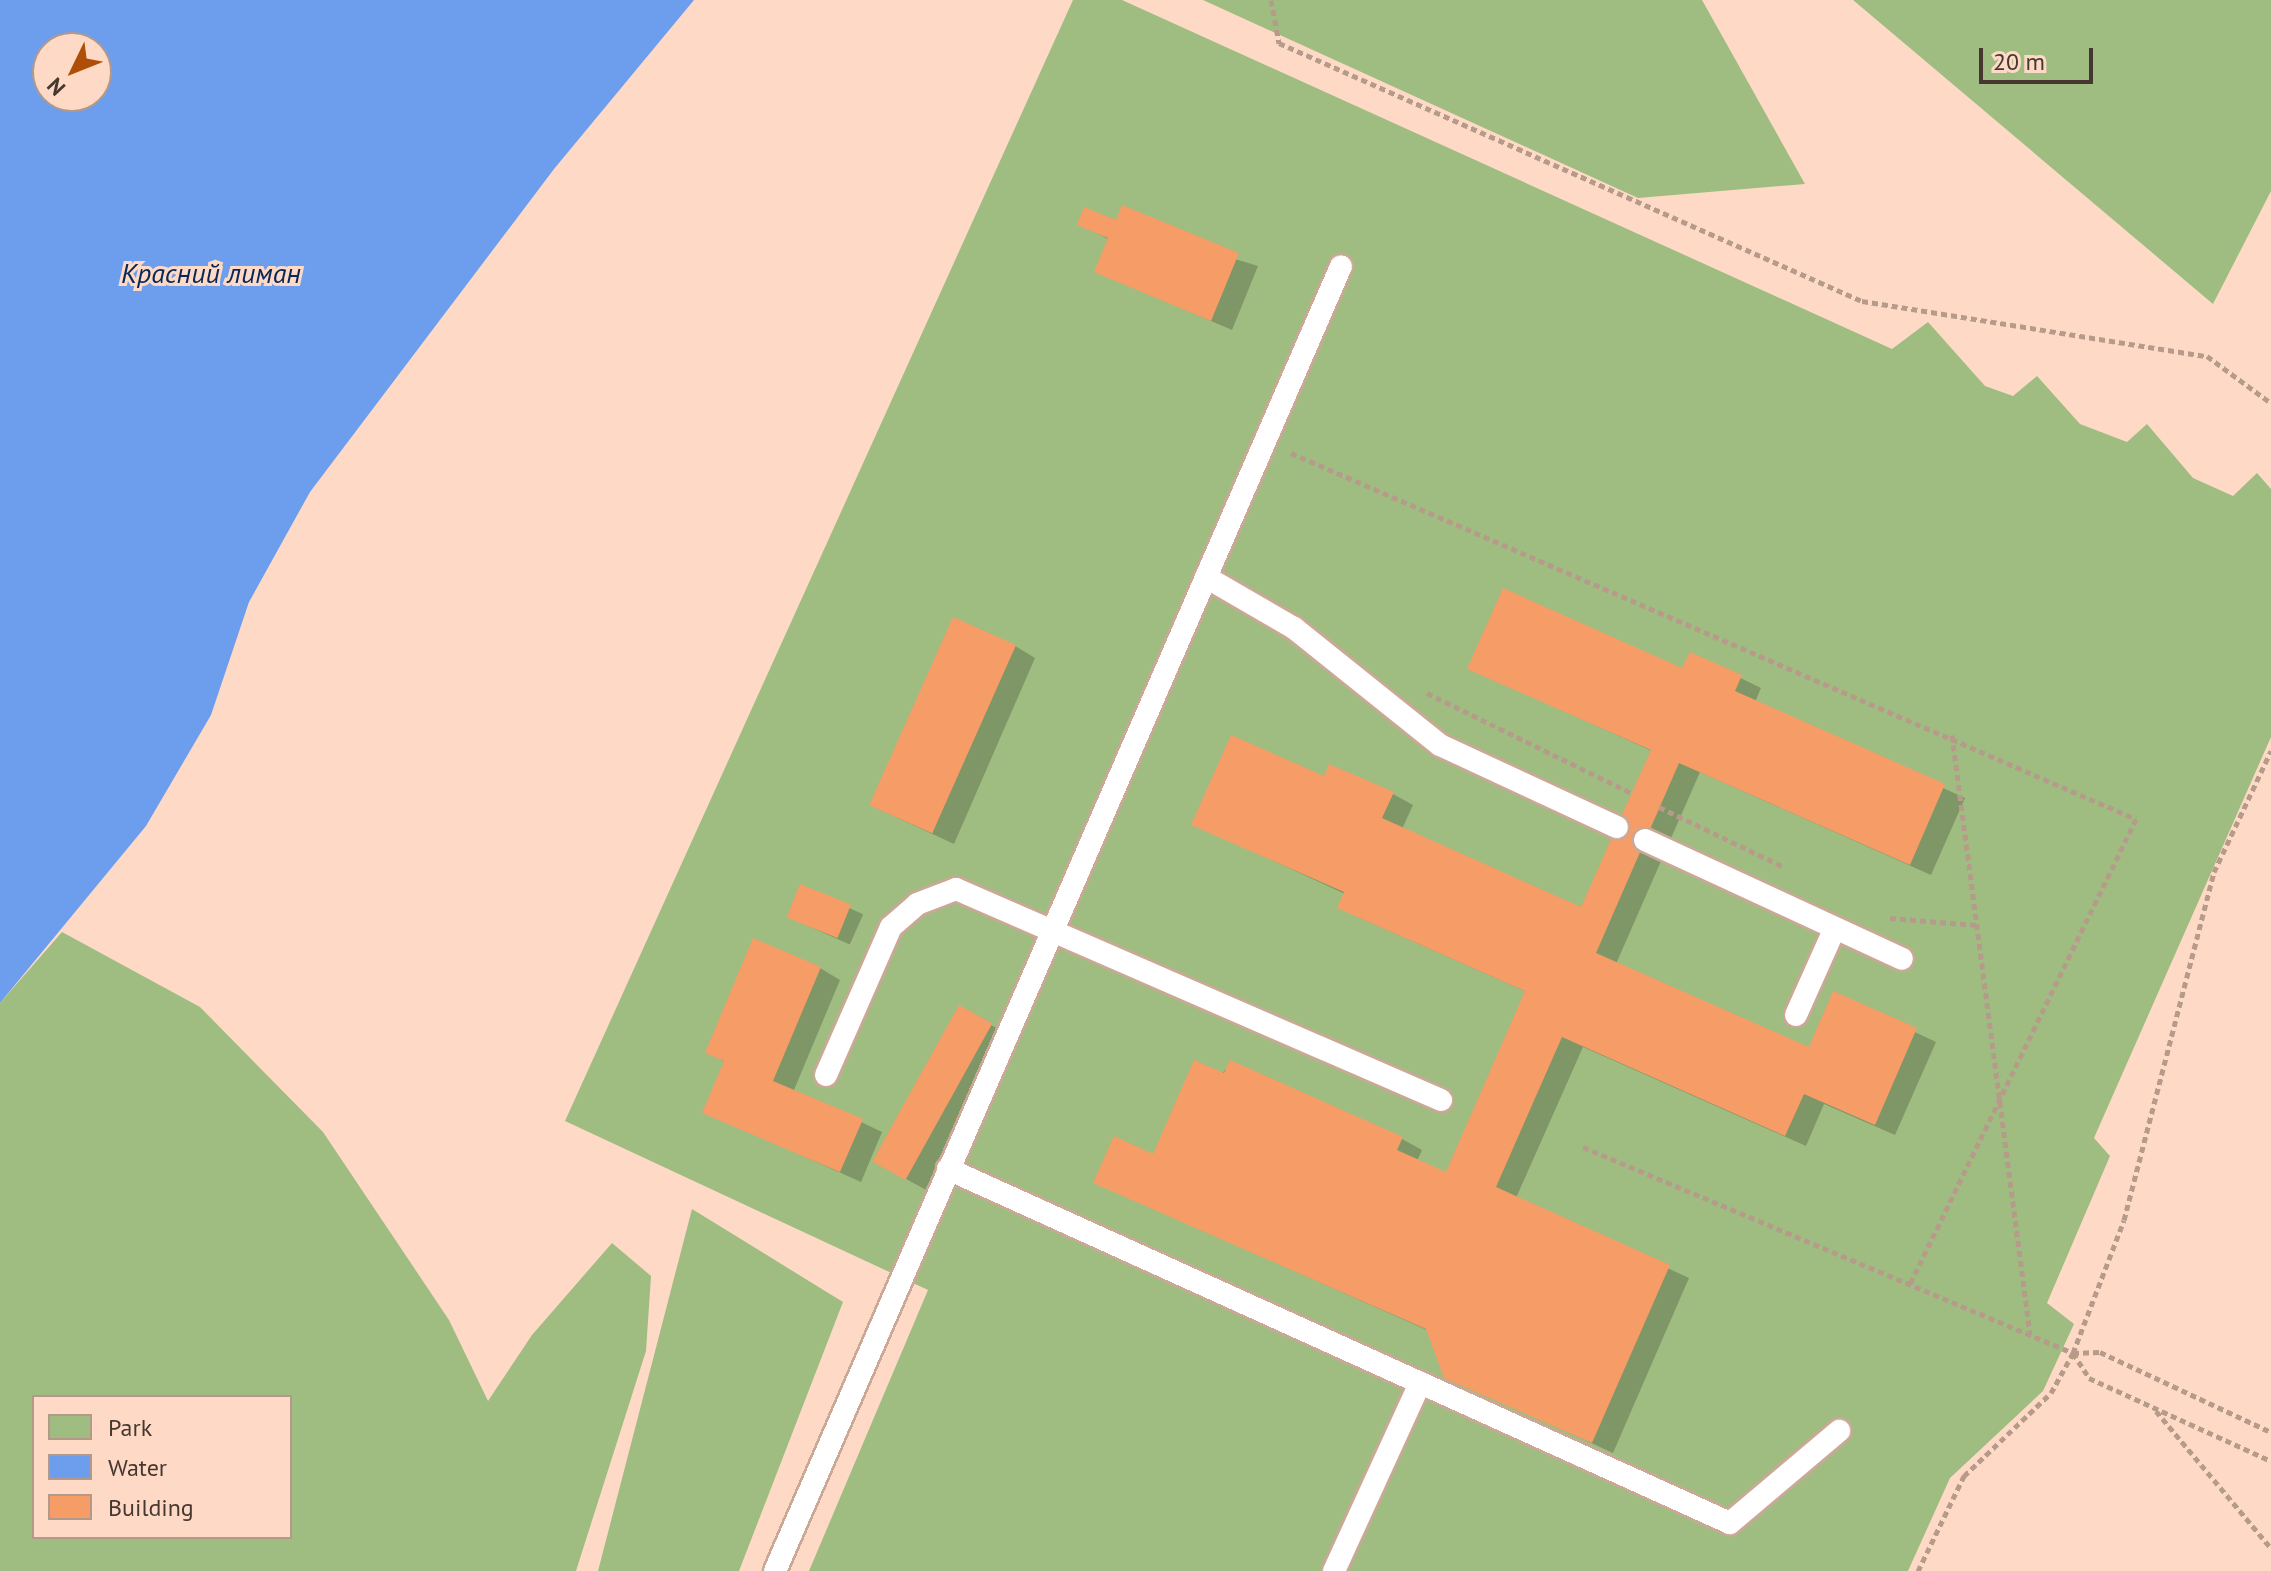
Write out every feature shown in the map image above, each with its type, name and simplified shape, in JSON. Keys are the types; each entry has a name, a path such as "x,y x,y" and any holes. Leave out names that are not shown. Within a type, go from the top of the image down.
{"lane":[{"path":"775,1571 1341,266"},
{"path":"1206,577 1294,628 1440,745 1617,827"},
{"path":"1645,840 1902,959"},
{"path":"826,1075 891,927 917,904 956,889 1441,1100"},
{"path":"1796,1015 1835,928"},
{"path":"948,1169 1730,1523 1839,1431"},
{"path":"1334,1571 1420,1383"}],"path":[{"path":"1271,0 1279,43 1862,301 2207,356 2271,403"},
{"path":"1265,442 1952,735 2136,819 1910,1284"},
{"path":"1420,690 1631,793"},
{"path":"1952,735 2030,1335"},
{"path":"1918,1571 1964,1476 2051,1393 2073,1353 2124,1220 2214,872 2271,751"},
{"path":"1659,807 1788,869"},
{"path":"1874,911 1977,925"},
{"path":"1583,1147 2073,1353 2100,1352 2271,1432"},
{"path":"2073,1353 2089,1378 2271,1461"},
{"path":"2154,1408 2271,1548"}],"green space":[{"path":"1073,0 1122,0 1892,349 1928,322 1985,386 2013,396 2037,376 2080,424 2127,442 2147,424 2193,478 2233,496 2257,473 2271,489 2271,737 2094,1138 2110,1156 2047,1303 2074,1324 2043,1391 1950,1478 1908,1571 809,1571 928,1290 565,1121"},
{"path":"1203,0 1702,0 1805,184 1638,198"},
{"path":"1853,0 2271,0 2271,191 2213,304"},
{"path":"62,932 200,1007 323,1132 449,1320 488,1401 532,1335 612,1243 651,1276 646,1351 576,1571 0,1571 0,1003"},
{"path":"692,1209 843,1302 739,1571 598,1571"}],"water":[{"name":"Красний лиман","path":"0,0 694,0 554,169 310,492 249,602 211,715 146,826 0,1003"}],"building":[{"path":"1122,205 1239,253 1211,321 1094,272 1108,238 1077,225 1084,207 1116,220"},
{"path":"1503,588 1682,668 1690,652 1742,675 1735,691 1945,784 1910,865 1679,763 1596,953 1809,1047 1833,991 1917,1028 1875,1125 1804,1094 1785,1136 1562,1037 1496,1187 1670,1265 1592,1443 1444,1378 1426,1329 1093,1183 1114,1136 1153,1154 1194,1060 1224,1073 1230,1060 1403,1137 1397,1150 1446,1172 1525,991 1337,908 1344,892 1191,825 1231,735 1324,776 1329,764 1394,792 1382,818 1581,907 1651,750 1467,669"},
{"path":"953,617 1016,645 932,833 869,805"},
{"path":"800,884 851,905 838,938 787,917"},
{"path":"753,938 821,967 773,1081 863,1119 840,1172 702,1113 724,1061 705,1053"},
{"path":"959,1005 992,1023 905,1180 872,1162"}]}
